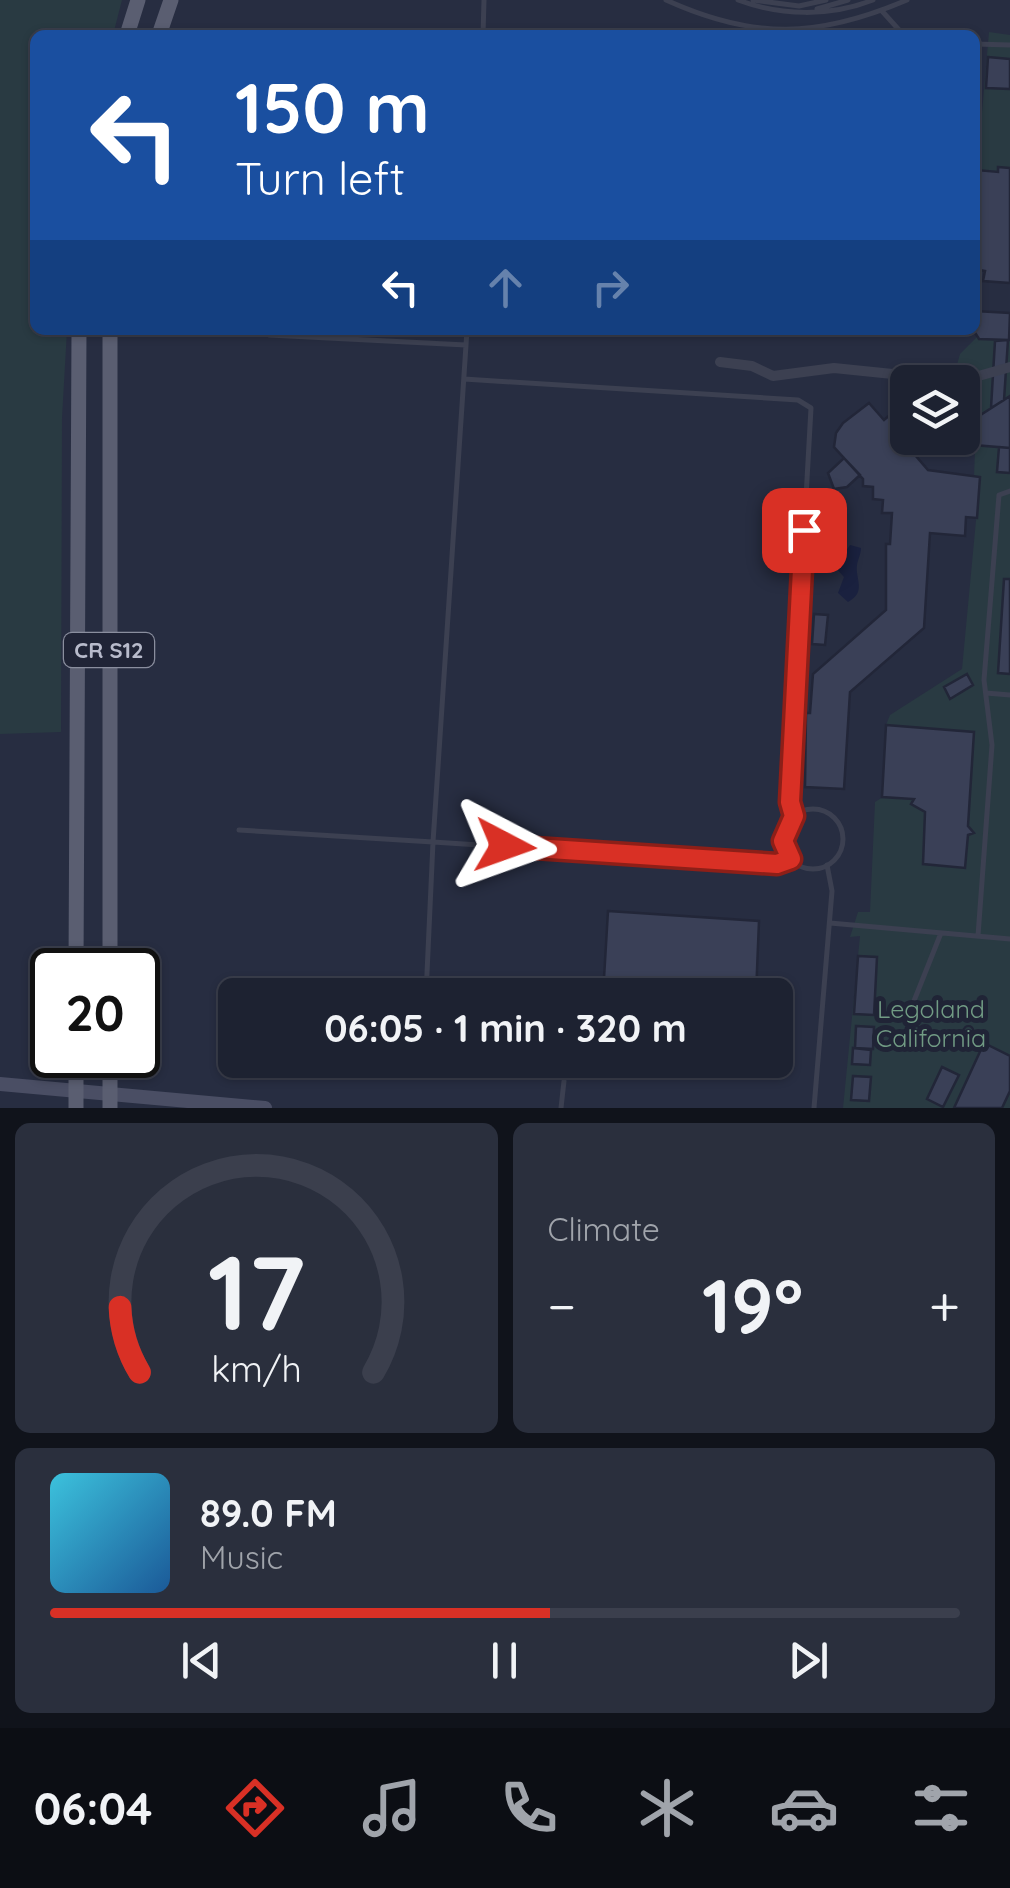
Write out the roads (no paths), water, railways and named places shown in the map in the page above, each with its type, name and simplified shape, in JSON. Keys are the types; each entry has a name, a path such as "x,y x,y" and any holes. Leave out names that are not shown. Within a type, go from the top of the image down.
{"main road":[{"path":"129,30 138,0"},
{"path":"162,30 171,0"},
{"name":"CR S12","path":"76,948 79,335"},
{"name":"CR S12","path":"110,335 110,948"},
{"path":"76,1078 76,1108"}],"street":[{"path":"720,362 752,366 773,376 834,368 961,381 1010,366"},
{"path":"0,1084 76,1090 110,1100 265,1108"}],"lane":[{"path":"483,30 484,0"},
{"path":"666,0 757,30"},
{"path":"738,0 800,12 843,10 873,0"},
{"path":"753,0 798,6 826,0"},
{"path":"800,12 848,0"},
{"path":"773,30 849,24 906,0"},
{"path":"882,10 899,30"},
{"path":"980,44 1010,45"},
{"path":"286,335 466,345"},
{"path":"427,978 467,335"},
{"path":"464,379 798,400 811,408 790,802 794,816"},
{"path":"978,936 992,745 986,693 998,496 1010,491"},
{"path":"986,693 1010,695"},
{"path":"791,859 784,832 794,816 819,810 839,824 843,843 827,865 830,923 814,1108"},
{"path":"239,830 777,864 791,859 808,868 827,865"},
{"path":"830,923 1010,939"},
{"path":"906,1021 941,933"},
{"path":"561,1108 564,1081"}],"water":[{"path":"850,545 861,548 857,565 859,590 848,602 838,593 844,577 835,567"}],"park label":[{"name":"Legoland California","path":"931,1022"}]}
